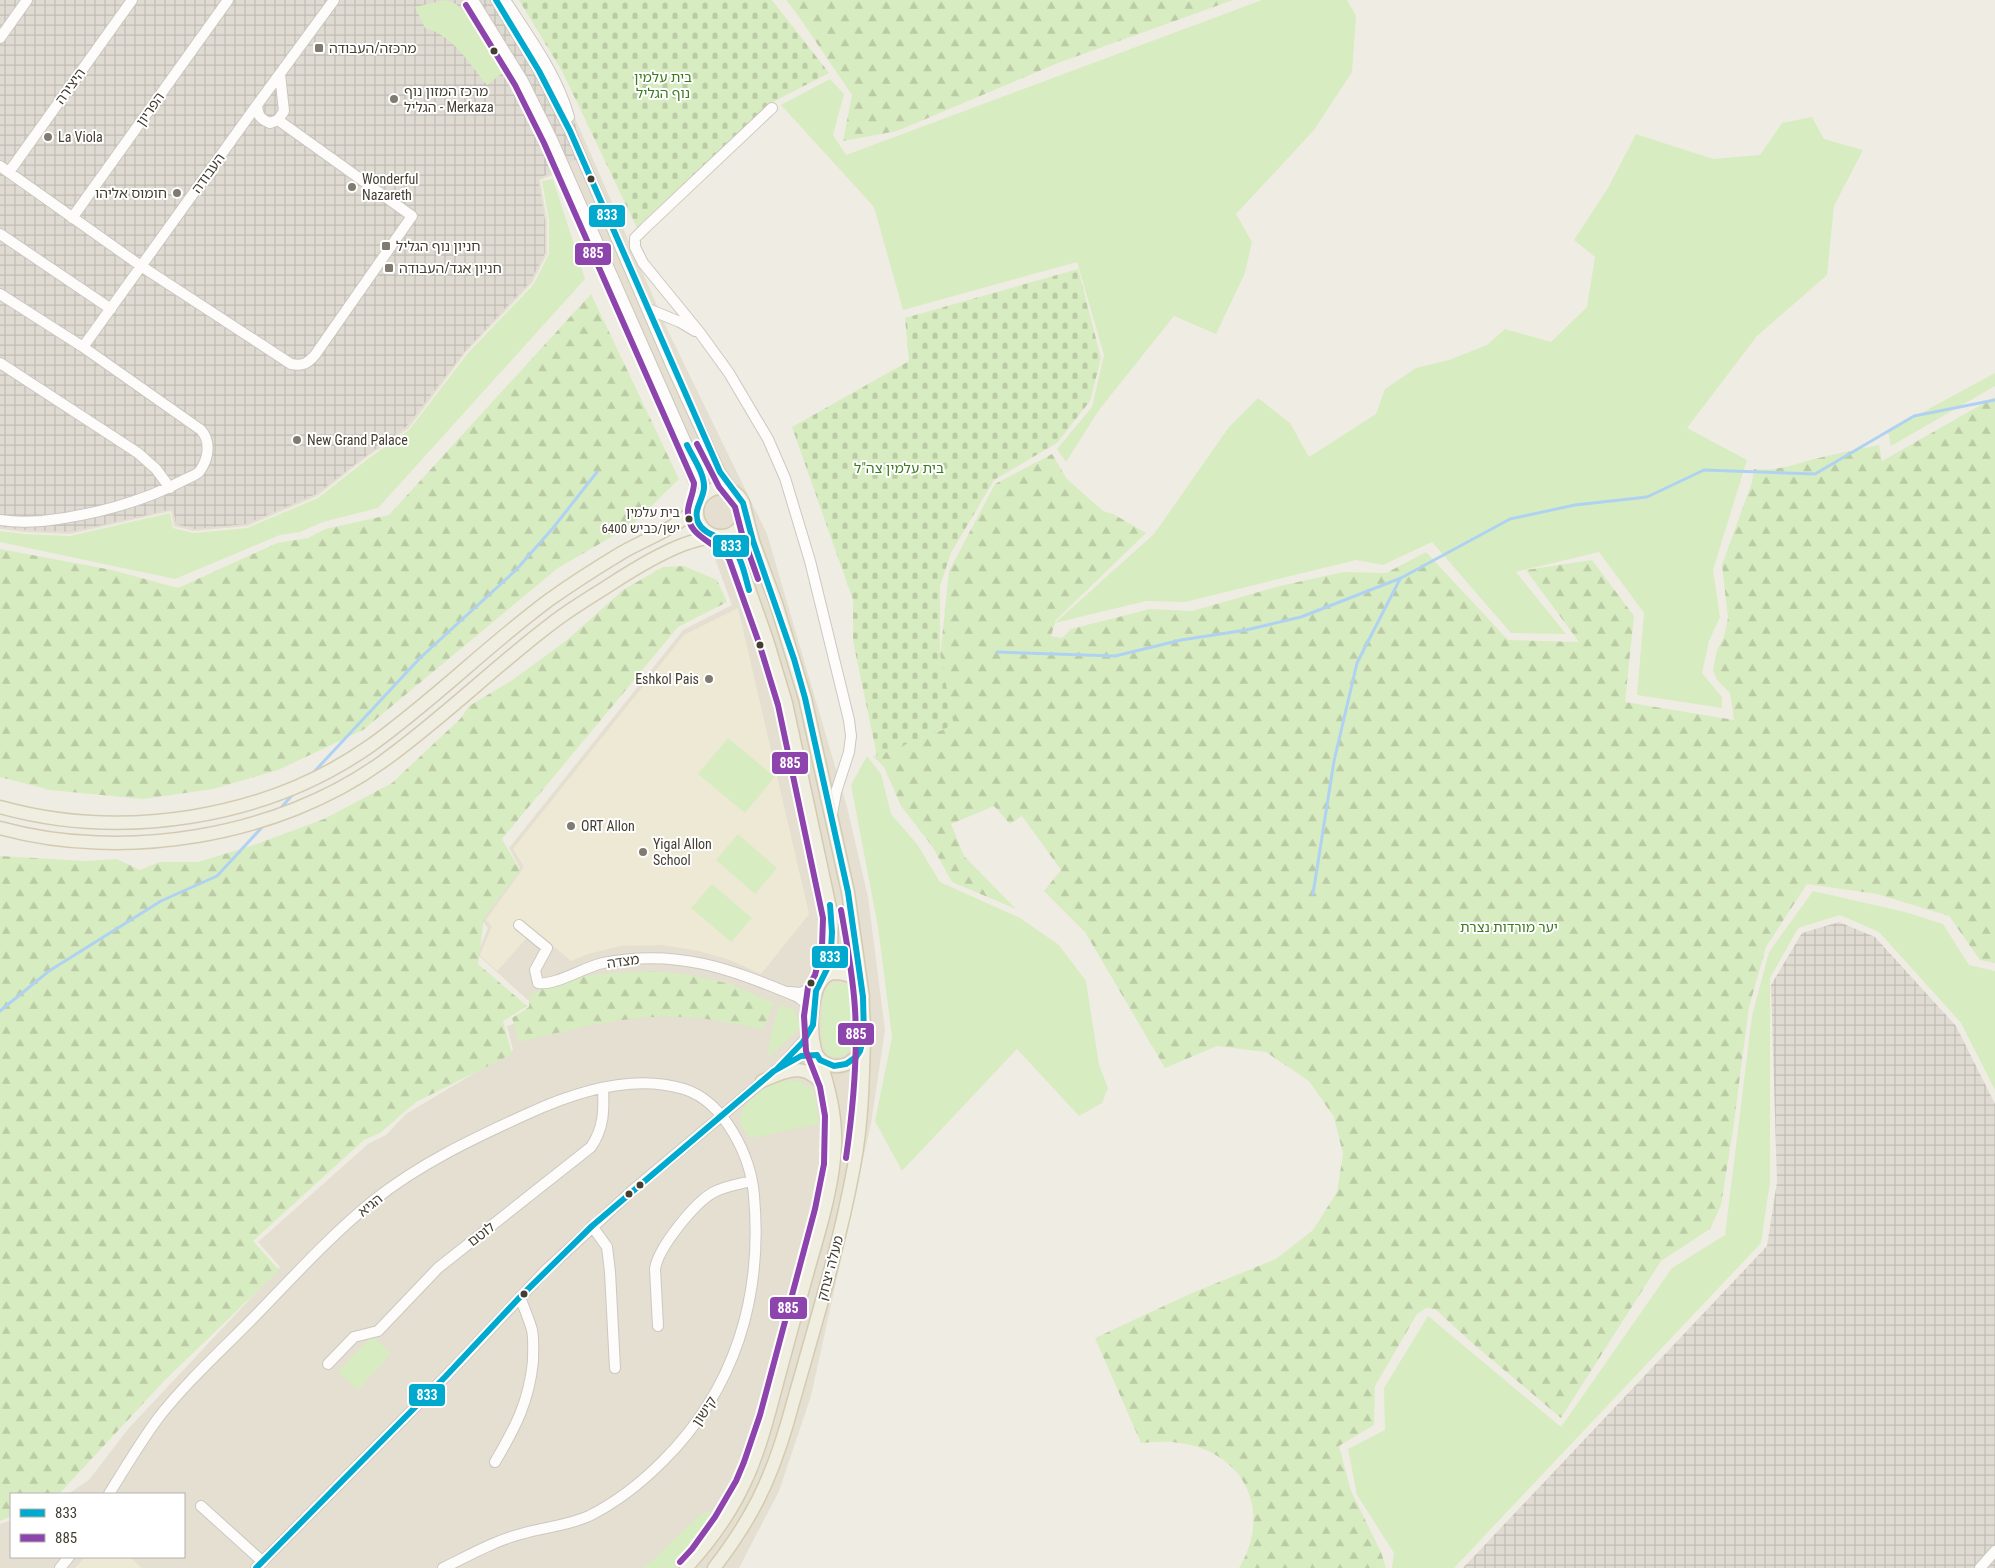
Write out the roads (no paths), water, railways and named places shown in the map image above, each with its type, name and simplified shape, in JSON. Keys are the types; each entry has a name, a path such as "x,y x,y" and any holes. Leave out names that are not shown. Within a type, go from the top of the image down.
{"main road":[{"path":"0,807 61,819 130,823 180,818 216,811 254,802 303,783 338,766 383,736 521,622 558,594 623,552 682,520 706,494 719,488 733,491 739,496 745,510 753,541 776,604 805,698 848,892 862,997 864,1037 856,1057 846,1064 834,1066 819,1057 814,1041 815,997 831,948 832,917 786,703 770,648 737,555 732,546 706,532 698,521 699,503"},
{"path":"0,828 59,839 131,843 182,838 220,831 260,821 296,808 348,784 381,763 534,637 584,600 633,570 673,549 715,536 724,537 738,530 742,524 745,510"},
{"path":"821,981 832,973 846,974 857,981 862,997"},
{"name":"מעלה יצחק","path":"714,1568 739,1533 762,1494 772,1472 788,1424 844,1216 854,1164 863,1093 864,1037"},
{"name":"מעלה יצחק","path":"686,1568 709,1541 733,1504 744,1485 760,1444 829,1185 835,1147 834,1115 831,1097 819,1057"},
{"path":"762,1081 785,1071 797,1069 806,1071 820,1081 831,1097"}],"street":[{"path":"0,38 27,0"},
{"name":"היצירה","path":"4,169 132,0"},
{"name":"הפריון","path":"72,218 228,0"},
{"name":"העבודה","path":"83,347 334,0"},
{"path":"473,0 523,81 552,139 703,481 704,489 699,503"},
{"path":"496,0 539,71 577,147 720,472 733,491"},
{"path":"505,0 560,91 577,147"},
{"path":"257,105 258,114 262,120 270,123 278,120 284,111 280,74"},
{"path":"772,108 635,238 635,247 643,263 702,336 729,373 768,439 785,478 803,535 850,720 849,752 836,792 831,818"},
{"path":"4,169 141,266 291,364 301,366 306,364 315,355 412,216 278,120"},
{"path":"0,234 110,309"},
{"path":"0,294 83,347 201,430 207,436 208,448 205,461 198,473 170,488 122,504 76,516 41,521 0,520"},
{"path":"648,309 680,322 702,336"},
{"path":"0,363 138,453 156,469 170,488"},
{"name":"מצדה","path":"519,925 547,948 534,970 538,983 549,982 600,964 628,959 669,958 684,959 722,968 794,994 821,981"},
{"name":"מצדה","path":"782,990 804,1002 813,1021"},
{"path":"200,1506 259,1565 446,1376 520,1297 592,1226 774,1071 807,1037 813,1021"},
{"path":"774,1071 801,1056 819,1057"},
{"name":"הגיא","path":"110,1493 159,1417 320,1248 374,1200 434,1160 548,1104 573,1094 603,1088 662,1084 682,1088 704,1098 722,1116"},
{"name":"לוטם","path":"328,1364 354,1337 378,1331 438,1268 579,1158 591,1146 598,1137 602,1124 604,1111 603,1088"},
{"name":"קישון","path":"443,1568 506,1538 522,1533 559,1527 590,1515 624,1495 641,1481 690,1432 704,1412 727,1372 743,1326 750,1291 754,1253 755,1211 752,1181 745,1157 722,1116"},
{"path":"658,1326 655,1269 656,1260 665,1244 709,1195 726,1187 752,1181"},
{"path":"592,1226 607,1247 615,1368"},
{"path":"495,1462 518,1422 526,1402 531,1381 532,1331 520,1297"},
{"path":"1980,1568 1995,1551"},
{"path":"60,1568 68,1558"}],"waterway":[{"path":"997,652 1115,656 1181,640 1246,630 1301,617 1401,578 1510,519 1575,505 1647,497 1704,470 1815,474 1914,416 1995,400"},
{"path":"313,773 420,658 516,570 553,528 597,472"},
{"path":"1313,894 1334,761 1357,663 1400,579"},
{"path":"279,810 295,792"},
{"path":"0,1011 49,971 161,901 217,876 266,823"}],"place":[{"name":"מרכזה/העבודה","path":"319,48"},
{"name":"מרכז המזון נוף הגליל - Merkaza","path":"394,99"},
{"name":"La Viola","path":"48,137"},
{"name":"Wonderful Nazareth","path":"352,187"},
{"name":"חומוס אליהו","path":"177,193"},
{"name":"חניון נוף הגליל","path":"386,246"},
{"name":"חניון אגד/העבודה","path":"389,268"},
{"name":"New Grand Palace","path":"297,440"},
{"name":"בית עלמין ישן/כביש 6400","path":"689,519"},
{"name":"Eshkol Pais","path":"709,679"},
{"name":"ORT Allon","path":"571,826"},
{"name":"Yigal Allon School","path":"643,852"}],"park label":[{"name":"בית עלמין נוף הגליל","path":"663,86"},
{"name":"בית עלמין צה\"ל","path":"899,468"},
{"name":"יער מורדות נצרת","path":"1509,927"}]}
